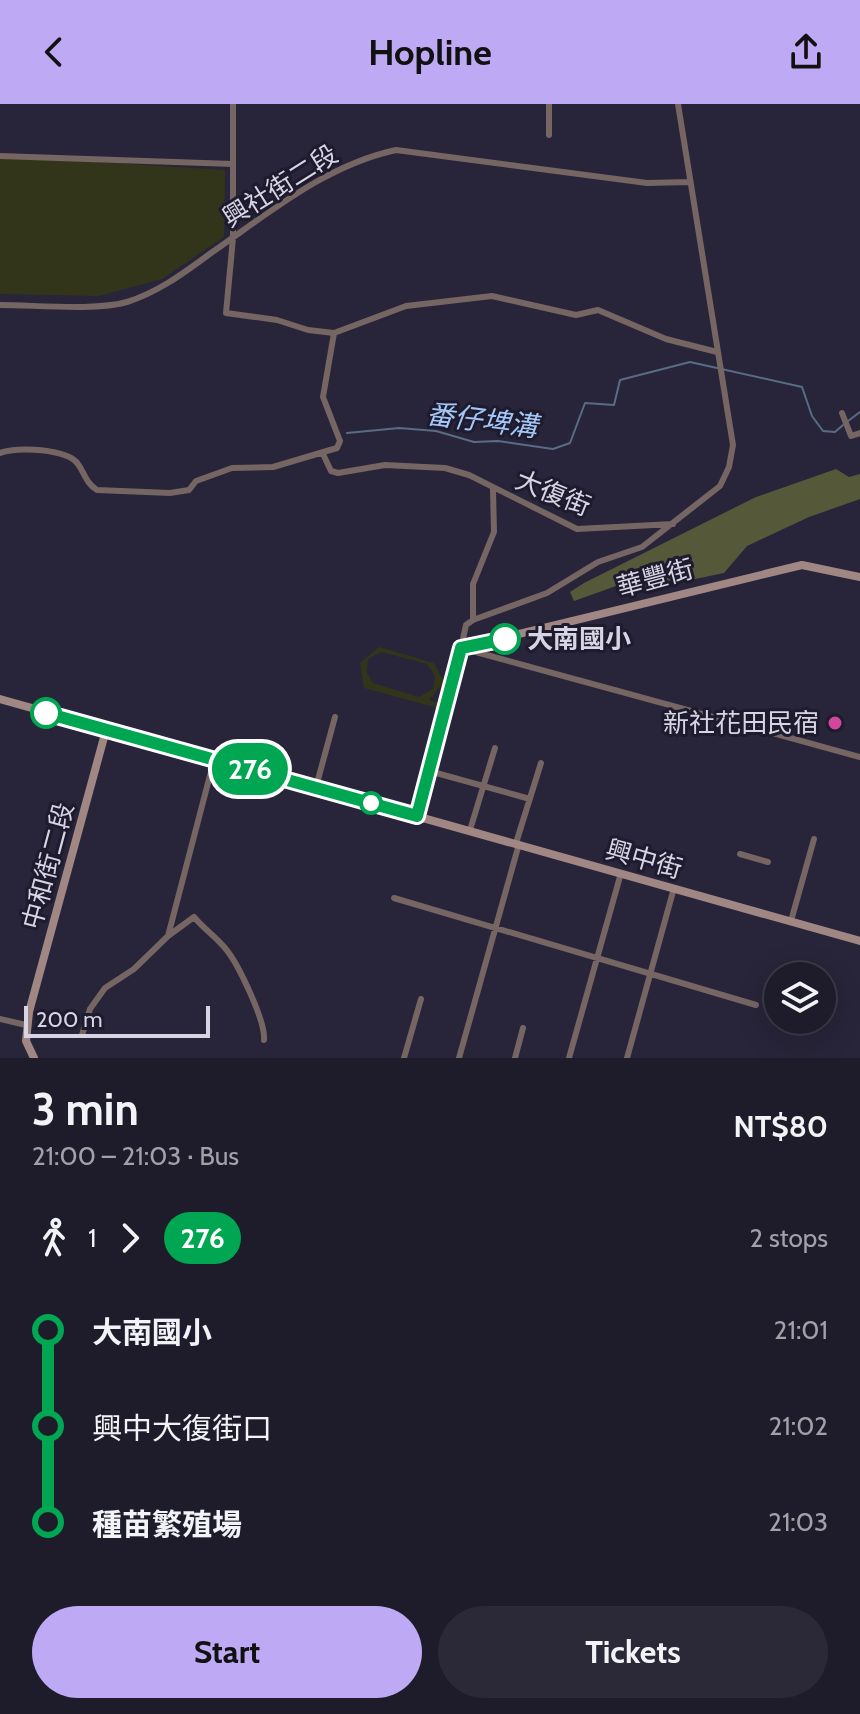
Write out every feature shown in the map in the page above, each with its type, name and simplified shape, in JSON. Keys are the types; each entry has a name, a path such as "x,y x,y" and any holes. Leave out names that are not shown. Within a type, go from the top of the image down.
{"street":[{"path":"233,104 233,238 226,313 277,320 308,330 334,333 406,306 492,296 576,315 598,310 666,339 717,352"},
{"path":"549,104 549,135"},
{"path":"417,816 466,625 547,593 598,562 642,547 720,486 732,457 678,104"},
{"name":"興社街二段","path":"0,305 107,305 127,302 167,284 312,183 370,156 396,150 647,183 690,182"},
{"path":"0,156 233,164"},
{"path":"0,453 22,448 69,457 97,490 170,493 189,490 196,481 232,468 273,467 323,454 337,448 340,441 323,397 334,333"},
{"path":"842,413 851,436 860,433"},
{"name":"大復街","path":"323,454 331,471 338,473 385,465 445,468 469,475 493,490 577,529 673,524"},
{"path":"473,620 473,584 494,532 493,490"},
{"name":"華豐街","path":"461,648 714,583 802,565 819,565 860,577"},
{"path":"461,648 860,757"},
{"name":"興中街","path":"0,699 860,941"},
{"path":"316,787 335,717"},
{"name":"中和街二段","path":"34,1058 26,1041 26,1025 106,730"},
{"path":"470,830 495,748"},
{"path":"168,936 214,760"},
{"path":"459,1058 541,763"},
{"path":"429,771 530,799"},
{"path":"791,921 814,839"},
{"path":"740,854 768,862"},
{"path":"569,1058 621,873"},
{"path":"627,1058 674,888"},
{"path":"394,898 756,1005"},
{"path":"82,1035 90,1009 105,988 134,969 168,936 194,917 215,936 237,966 262,1019 264,1040"},
{"path":"404,1058 421,999"},
{"path":"0,1019 26,1025"},
{"path":"515,1058 523,1028"}],"green space":[{"path":"0,156 225,170 224,237 162,279 99,296 0,294"},
{"path":"836,469 849,477 860,474 860,499 809,517 747,546 724,573 628,593 616,586 574,601 570,592 584,583 756,497"},
{"path":"379,647 434,663 444,682 429,700 440,703 438,708 364,688 360,663","holes":["381,652 427,664 435,676 433,689 419,697 373,683 367,673 368,659"]}],"waterway":[{"name":"番仔埤溝","path":"347,433 399,428 436,431 474,442 498,441 553,449 570,443 585,403 614,405 620,380 690,362 802,387 812,416 823,431 835,432 843,425"},
{"name":"番仔埤溝","path":"848,421 860,412"}],"bus line":[{"name":"276","path":"46,713 417,816 461,648 505,639"}],"place":[{"name":"大南國小","path":"505,639"},
{"name":"新社花田民宿","path":"835,723"}]}
